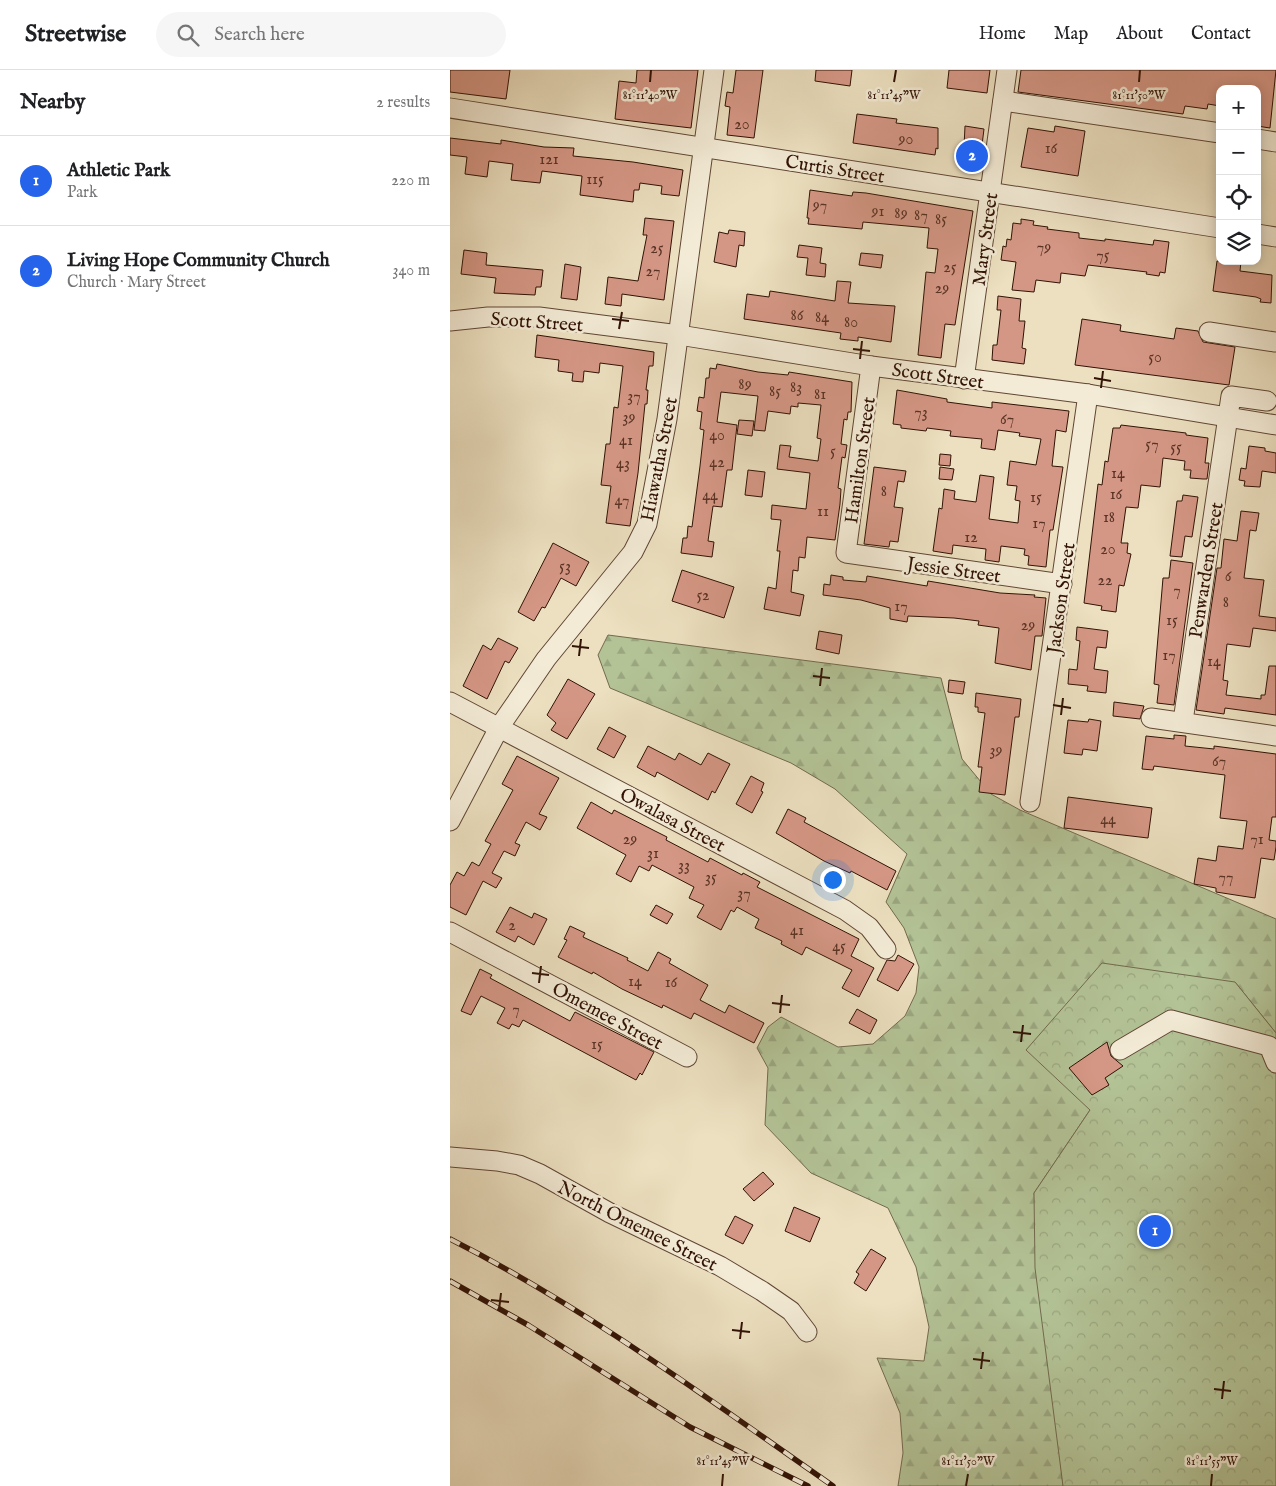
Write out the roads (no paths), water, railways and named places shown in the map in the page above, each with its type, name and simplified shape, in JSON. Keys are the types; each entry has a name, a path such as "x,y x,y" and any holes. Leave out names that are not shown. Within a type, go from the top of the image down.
{"street":[{"name":"Hiawatha Street","path":"450,821 500,726 546,659 611,580 641,538 650,514 657,482 714,70"},
{"name":"Mary Street","path":"964,379 1007,70"},
{"path":"1003,101 1216,133"},
{"name":"Curtis Street","path":"450,108 991,193 1149,212 1216,227"},
{"path":"1261,140 1276,142"},
{"path":"1261,235 1276,237"},
{"name":"Scott Street","path":"450,321 488,317 539,318 678,335 964,379 1048,383 1088,394 1228,419 1276,425"},
{"path":"1209,332 1275,342"},
{"name":"Hamilton Street","path":"846,553 871,366"},
{"name":"Jackson Street","path":"1030,802 1088,394"},
{"name":"Penwarden Street","path":"1183,721 1232,396 1266,402"},
{"name":"Jessie Street","path":"846,553 1062,584"},
{"name":"Owalasa Street","path":"450,702 500,726 845,910 869,927 886,949"},
{"path":"1151,718 1183,721 1276,736"},
{"name":"Omemee Street","path":"450,932 687,1058"},
{"path":"1120,1050 1171,1020 1269,1046 1276,1062"},
{"name":"North Omemee Street","path":"450,1157 497,1161 518,1165 540,1174 585,1200 720,1266 762,1290 791,1311 807,1332"}],"railway":[{"path":"450,1239 550,1294 646,1356 833,1486"},
{"path":"450,1281 528,1325 690,1427 808,1486"}],"place":[{"name":"Living Hope Community Church","path":"972,156"},
{"name":"Athletic Park","path":"1155,1231"}]}
